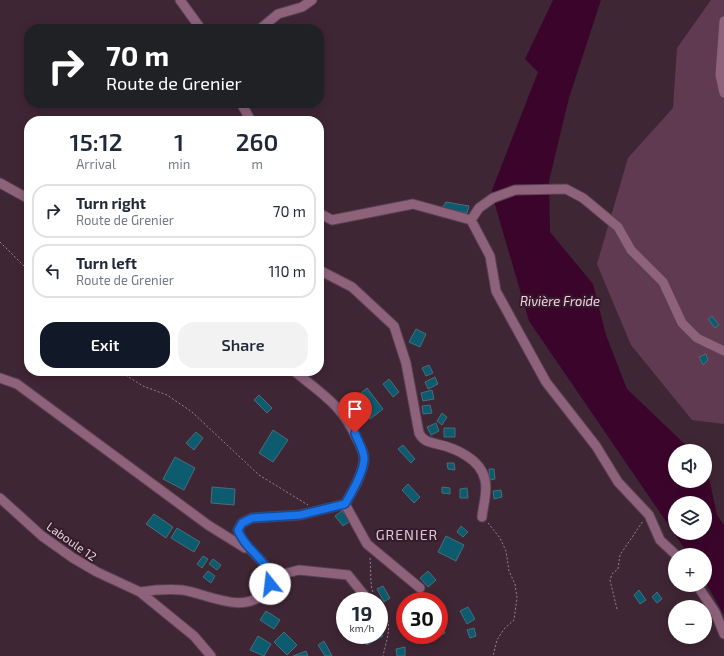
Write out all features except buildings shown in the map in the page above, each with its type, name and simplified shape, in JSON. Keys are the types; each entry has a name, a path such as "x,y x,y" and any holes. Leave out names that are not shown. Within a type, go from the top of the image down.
{"street":[{"path":"180,0 197,24"},
{"path":"266,24 278,14 302,7 312,0"},
{"path":"724,21 720,75 724,93"},
{"path":"0,182 24,196"},
{"path":"471,220 480,208 493,198 515,190 566,189 582,198 618,227 631,250 663,282 682,323 697,338 724,351"},
{"path":"324,216 332,220 413,204 471,220 490,256 496,291 546,382 596,446 618,482 649,515 660,540 669,548"},
{"path":"324,273 352,287 394,326 406,363 419,433 422,438 427,441 459,451 474,463 482,472 485,480 482,517"},
{"path":"300,376 340,409 348,420 363,451 364,460 361,469 345,504"},
{"path":"0,378 17,384 208,525 252,551"},
{"name":"Laboule 12","path":"0,498 42,536 73,558 97,572 140,592"},
{"path":"140,592 183,590 230,603 255,598 264,592 270,584 271,577 267,568 240,535 238,530 242,523 252,518 300,515 345,504"},
{"path":"345,504 367,544 420,588"},
{"path":"271,577 299,570 348,575 366,592"},
{"path":"140,592 194,636 211,656"},
{"path":"701,592 714,612 724,634"}],"path":[{"path":"0,242 24,266"},
{"path":"127,376 143,386 167,395 192,412 260,475 308,505 316,512"},
{"path":"617,609 610,580 612,574 618,569 620,555 649,515"},
{"path":"482,517 500,538 506,551 509,571 515,584 517,598 514,620 504,629 497,640 493,656"},
{"path":"367,544 372,574 371,592"},
{"path":"388,623 388,636"},
{"path":"382,656 386,644"}],"shaded area":[{"path":"711,0 724,0 724,424 692,420 631,345 597,264 628,158 673,108 677,48"}],"water":[{"name":"Rivière Froide","path":"553,0 601,0 569,98 549,181 550,232 593,284 606,335 627,389 685,444 668,444 668,488 711,488 717,515 724,525 724,615 711,592 712,548 684,548 679,540 712,540 712,496 668,496 668,524 529,321 493,198 492,190 538,72 525,59"}],"district":[{"name":"GRENIER","path":"407,534"}],"route":[{"path":"270,584 271,577 267,568 242,541 238,530 242,523 252,518 300,515 345,504 355,486 364,460 363,451 355,433"}]}
